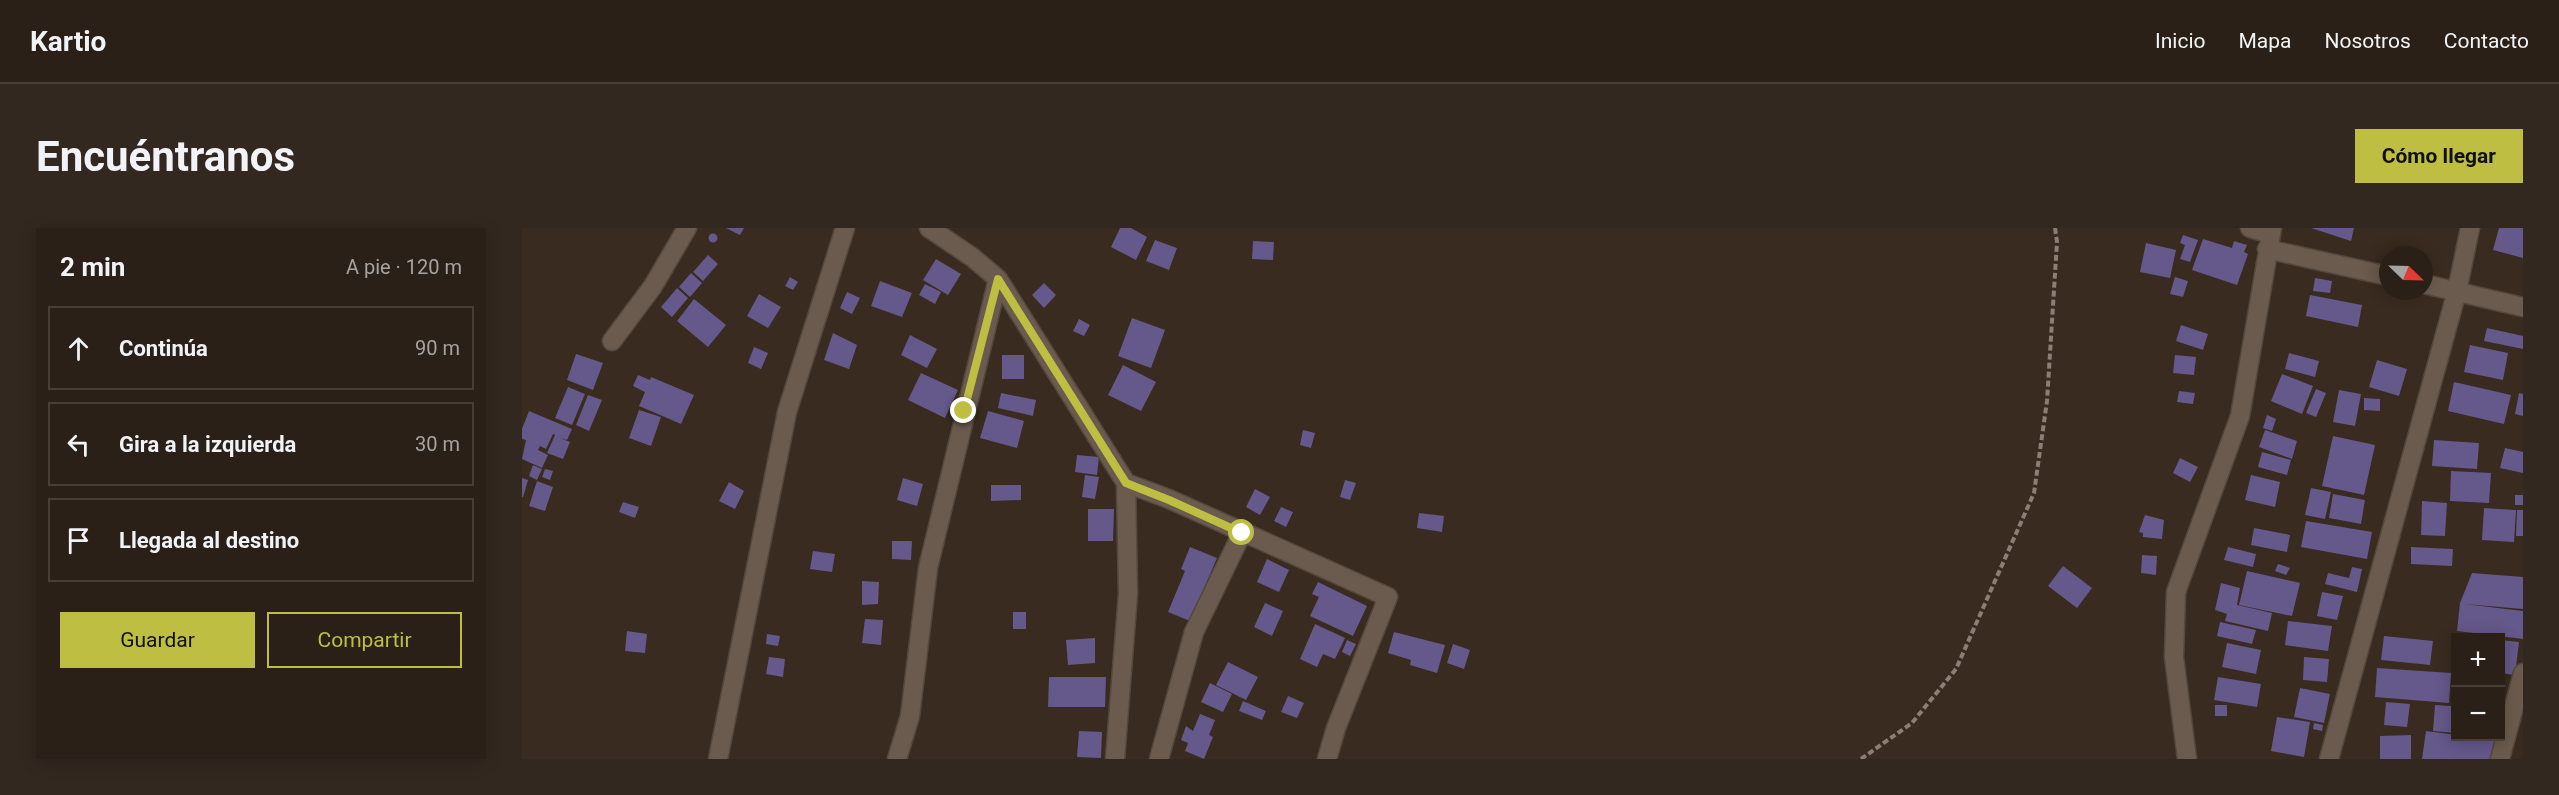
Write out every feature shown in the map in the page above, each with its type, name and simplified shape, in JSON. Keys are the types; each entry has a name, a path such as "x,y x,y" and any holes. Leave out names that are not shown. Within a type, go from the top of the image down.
{"street":[{"path":"612,341 653,286 687,228"},
{"path":"718,759 787,412 845,228"},
{"path":"929,228 972,257 998,279 1126,483 1128,594 1115,759"},
{"path":"2250,228 2270,237 2379,273"},
{"path":"2329,759 2457,291 2470,228"},
{"path":"2187,759 2174,657 2176,592 2240,416 2270,237"},
{"path":"897,759 910,716 928,568 998,279"},
{"path":"2433,286 2523,307"},
{"path":"1126,483 1388,597 1336,729 1327,759"},
{"path":"1159,759 1194,632 1242,533"},
{"path":"2500,759 2523,673"}],"path":[{"path":"1861,759 1912,723 1956,669 2034,493 2046,401 2057,242 2055,228"}],"building":[{"path":"726,228 744,228 740,235"},
{"path":"1120,228 1131,228 1147,237 1136,260 1111,247"},
{"path":"2311,228 2354,228 2351,241"},
{"path":"2499,228 2523,228 2523,258 2493,250"},
{"path":"713,234 717,238 713,242 709,238"},
{"path":"2183,235 2198,240 2190,262 2180,259 2185,245 2180,243"},
{"path":"2203,239 2232,248 2234,241 2247,245 2244,252 2248,254 2237,285 2192,270"},
{"path":"1155,240 1177,248 1169,270 1146,261"},
{"path":"1253,241 1274,242 1273,260 1252,259"},
{"path":"2146,243 2176,250 2170,278 2140,272"},
{"path":"708,255 718,264 703,281 693,272"},
{"path":"936,259 961,274 948,295 923,280"},
{"path":"691,273 702,283 690,297 679,287"},
{"path":"790,277 798,282 793,290 785,286"},
{"path":"2175,277 2188,281 2183,297 2170,294"},
{"path":"2315,278 2332,281 2330,293 2313,291"},
{"path":"880,281 912,293 902,317 871,306"},
{"path":"1044,283 1056,295 1044,308 1032,295"},
{"path":"925,284 941,292 935,304 919,295"},
{"path":"677,288 688,298 672,317 661,307"},
{"path":"847,292 860,298 852,314 840,308"},
{"path":"759,294 781,307 768,328 747,316"},
{"path":"2310,295 2362,305 2358,327 2306,316"},
{"path":"694,299 726,325 708,347 677,321"},
{"path":"1132,318 1165,330 1151,368 1118,356"},
{"path":"1079,319 1090,325 1084,336 1073,331"},
{"path":"2181,325 2208,334 2203,350 2176,341"},
{"path":"2487,328 2523,336 2523,349 2484,341"},
{"path":"833,333 857,345 849,369 824,360"},
{"path":"910,335 937,349 927,368 901,355"},
{"path":"2470,345 2508,353 2503,380 2464,372"},
{"path":"754,347 768,353 761,369 748,363"},
{"path":"2289,353 2319,361 2315,377 2285,369"},
{"path":"576,354 603,363 593,390 567,380"},
{"path":"1002,355 1024,355 1024,379 1002,379"},
{"path":"2175,355 2196,357 2194,375 2173,373"},
{"path":"2377,360 2407,369 2399,396 2369,387"},
{"path":"1123,365 1156,382 1141,411 1108,395"},
{"path":"921,373 958,390 945,418 908,400"},
{"path":"2282,374 2313,386 2302,414 2271,401"},
{"path":"638,375 650,380 651,377 694,395 681,424 639,406 645,392 633,386"},
{"path":"2454,382 2511,395 2504,424 2448,411"},
{"path":"568,387 585,394 572,425 555,418"},
{"path":"2316,389 2326,393 2316,417 2306,413"},
{"path":"2339,390 2361,394 2355,426 2333,422"},
{"path":"2179,391 2195,393 2193,404 2177,402"},
{"path":"1001,393 1036,400 1033,416 998,408"},
{"path":"2519,393 2523,394 2523,416 2515,414"},
{"path":"588,395 602,400 589,431 576,425"},
{"path":"2364,398 2380,399 2380,411 2364,410"},
{"path":"639,410 661,417 651,446 629,438"},
{"path":"529,411 572,429 567,440 560,438 570,442 563,459 547,453 555,435 553,434 546,449 540,446 538,450 548,455 542,468 522,459 526,440 522,439 522,429"},
{"path":"988,411 1024,421 1017,448 980,438"},
{"path":"2267,415 2276,419 2272,431 2263,428"},
{"path":"1303,430 1315,433 1311,448 1300,445"},
{"path":"2265,430 2297,441 2292,459 2259,447"},
{"path":"2333,436 2375,445 2364,495 2322,486"},
{"path":"2434,440 2479,443 2477,469 2432,466"},
{"path":"2505,448 2523,452 2523,473 2500,468"},
{"path":"2262,452 2291,460 2287,475 2258,467"},
{"path":"1077,455 1099,457 1097,475 1075,472"},
{"path":"2180,458 2198,467 2190,482 2173,473"},
{"path":"533,465 542,469 537,480 529,476"},
{"path":"545,469 553,471 550,480 542,477"},
{"path":"2451,471 2491,473 2489,503 2450,501"},
{"path":"1085,475 1099,477 1095,499 1082,497"},
{"path":"2251,475 2280,482 2275,507 2245,500"},
{"path":"522,478 528,480 523,497 522,497"},
{"path":"903,478 923,484 917,506 897,500"},
{"path":"1345,480 1356,483 1350,500 1340,497"},
{"path":"537,481 553,487 545,511 529,506"},
{"path":"729,482 744,491 735,509 719,501"},
{"path":"991,485 1021,485 1021,500 991,501"},
{"path":"2311,488 2331,492 2325,519 2305,515"},
{"path":"1255,489 1270,497 1260,515 1246,507"},
{"path":"2333,494 2365,500 2361,524 2329,518"},
{"path":"2515,495 2523,495 2523,505 2515,505"},
{"path":"2422,501 2447,503 2445,536 2421,535"},
{"path":"623,502 639,507 635,518 619,512"},
{"path":"1281,507 1293,512 1286,527 1274,521"},
{"path":"2484,508 2516,510 2514,542 2482,540"},
{"path":"1088,509 1114,509 1113,541 1088,541"},
{"path":"2517,510 2523,510 2523,536 2516,536"},
{"path":"1419,513 1444,516 1442,532 1417,528"},
{"path":"2145,515 2164,520 2162,539 2143,537 2143,533 2139,532"},
{"path":"2306,521 2372,532 2367,559 2301,547"},
{"path":"2254,528 2290,535 2287,552 2251,545"},
{"path":"892,541 912,541 911,560 892,559"},
{"path":"1190,547 1217,558 1190,621 1168,612 1185,571 1181,569"},
{"path":"2228,547 2256,554 2253,567 2224,560"},
{"path":"2411,547 2453,549 2452,566 2411,564"},
{"path":"813,551 835,554 832,572 810,569"},
{"path":"2142,555 2157,556 2156,575 2141,573"},
{"path":"1267,559 1289,570 1279,592 1257,582"},
{"path":"2278,564 2290,568 2286,575 2275,571"},
{"path":"2063,566 2092,588 2077,608 2048,586"},
{"path":"2352,567 2362,569 2357,592 2325,584 2328,573 2349,578"},
{"path":"2247,571 2300,583 2292,616 2239,605"},
{"path":"2472,573 2523,577 2523,609 2464,604 2523,611 2523,639 2505,637 2505,633 2457,631 2460,603"},
{"path":"862,581 879,582 878,604 862,605"},
{"path":"1318,582 1367,606 1353,636 1310,616 1319,597 1312,594"},
{"path":"2221,583 2240,588 2237,605 2272,613 2268,631 2225,621 2227,614 2215,610"},
{"path":"2322,592 2343,596 2337,620 2317,616"},
{"path":"1265,603 1283,611 1272,636 1254,627"},
{"path":"1013,612 1026,612 1026,629 1013,629"},
{"path":"865,619 883,620 881,645 862,643"},
{"path":"2288,621 2332,626 2328,651 2285,645"},
{"path":"2220,622 2256,630 2252,644 2217,636"},
{"path":"1315,624 1345,638 1335,659 1323,654 1317,667 1300,659"},
{"path":"627,631 647,634 645,653 625,651"},
{"path":"1394,632 1445,645 1437,673 1410,665 1411,660 1388,653"},
{"path":"767,634 780,636 778,646 766,644"},
{"path":"2384,636 2433,641 2430,665 2381,660"},
{"path":"1095,638 1095,663 1068,665 1066,640"},
{"path":"1347,640 1356,644 1350,656 1342,652"},
{"path":"2505,641 2519,642 2515,675 2505,674"},
{"path":"2227,643 2261,650 2256,674 2222,667"},
{"path":"1453,644 1470,650 1464,669 1447,663"},
{"path":"769,657 785,659 783,677 766,674"},
{"path":"2304,657 2329,659 2327,682 2303,680"},
{"path":"1228,662 1258,677 1246,700 1216,685"},
{"path":"2377,668 2451,673 2449,703 2375,697"},
{"path":"1049,677 1106,677 1105,707 1048,707"},
{"path":"2218,677 2261,684 2257,707 2214,700"},
{"path":"1210,683 1232,694 1223,712 1201,702"},
{"path":"2300,688 2330,694 2324,723 2294,717"},
{"path":"1288,696 1304,703 1297,718 1281,712"},
{"path":"1243,701 1266,711 1262,720 1239,711"},
{"path":"2386,702 2410,704 2407,727 2384,725"},
{"path":"2215,705 2227,705 2227,716 2215,716"},
{"path":"2435,705 2451,706 2451,733 2433,731"},
{"path":"1200,714 1215,720 1209,735 1213,737 1204,759 1185,751 1188,743 1181,740 1186,726 1193,731"},
{"path":"2277,717 2310,722 2304,757 2271,751"},
{"path":"2314,723 2323,725 2322,731 2313,729"},
{"path":"1079,731 1102,732 1101,758 1077,757"},
{"path":"2426,731 2451,734 2451,741 2495,741 2493,759 2422,759"},
{"path":"2411,735 2411,759 2380,759 2380,736"}],"route":[{"path":"964,411 998,279 1126,483 1242,533"}]}
